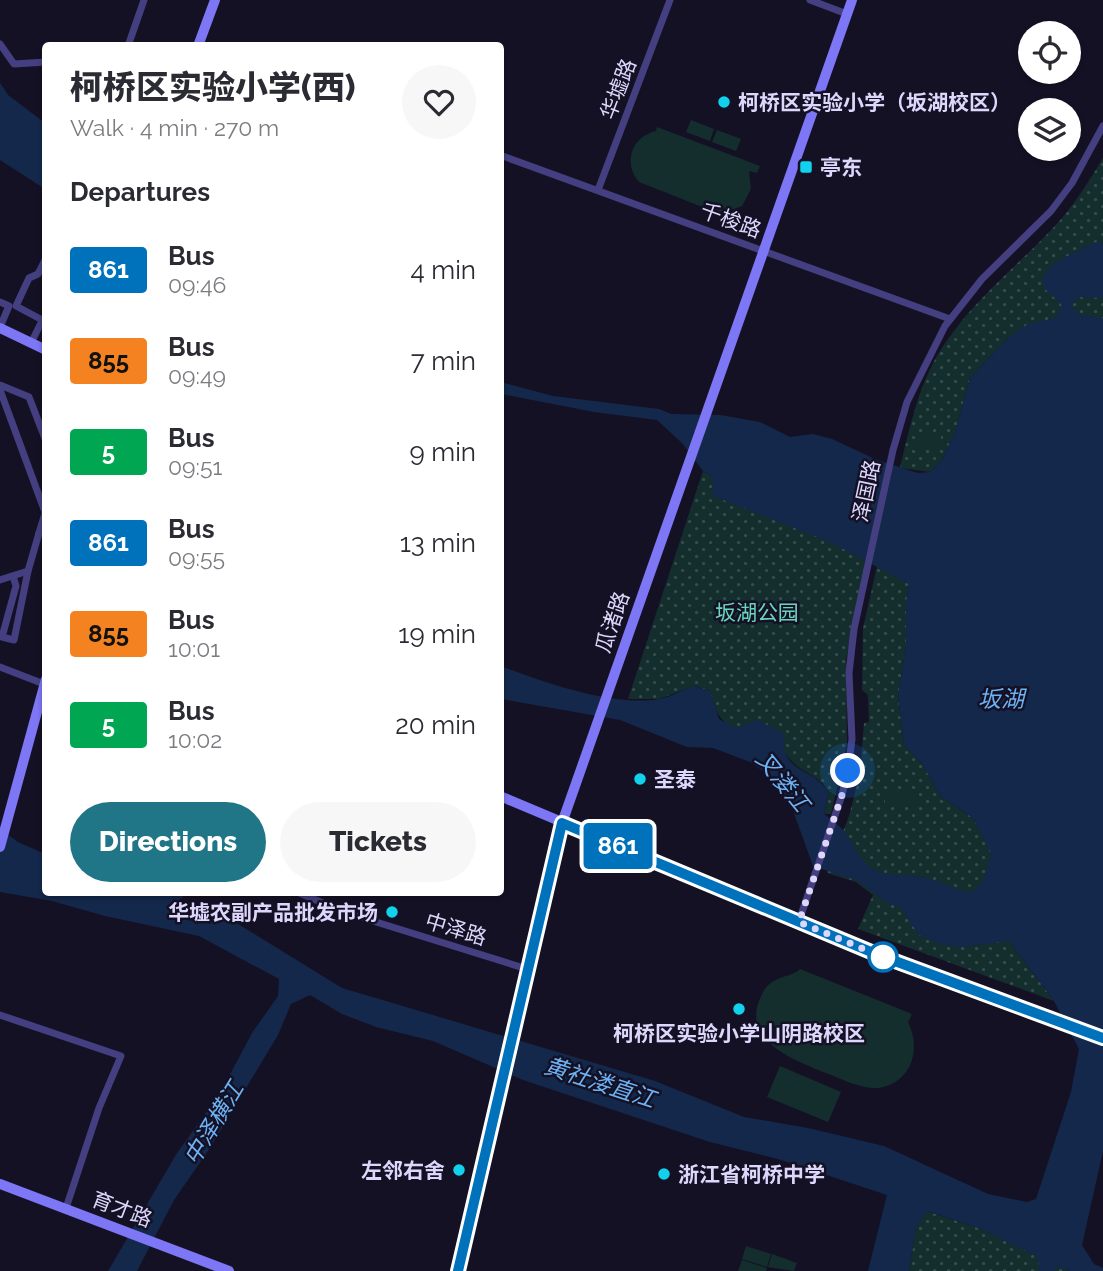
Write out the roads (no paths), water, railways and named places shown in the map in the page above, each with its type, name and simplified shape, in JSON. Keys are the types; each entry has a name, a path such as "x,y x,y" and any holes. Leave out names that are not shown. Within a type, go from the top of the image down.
{"street":[{"path":"129,42 144,0"},
{"path":"202,42 215,0"},
{"name":"华墟路","path":"598,190 670,0"},
{"path":"810,0 847,14"},
{"name":"瓜渚路","path":"458,1271 562,823 686,464 852,0"},
{"path":"0,44 14,64 42,62"},
{"name":"泽国路","path":"799,922 835,816 850,750 849,673 854,629 893,450 916,380 950,319 982,279 1051,211 1072,183 1103,125"},
{"name":"千梭路","path":"504,156 950,319"},
{"path":"42,276 29,278 16,306 42,320"},
{"path":"0,302 9,306 0,328 42,349"},
{"path":"31,343 42,324"},
{"path":"0,385 29,397 42,431"},
{"path":"0,390 42,503"},
{"path":"13,576 16,586 2,637 14,640 28,570 42,534"},
{"path":"0,580 28,570"},
{"path":"0,667 42,681"},
{"path":"0,847 40,722"},
{"path":"504,798 876,954 1103,1038"},
{"name":"中泽路","path":"306,896 344,912 527,969"},
{"path":"0,1015 121,1056 99,1108 66,1208"},
{"name":"育才路","path":"0,1184 229,1271"}],"water":[{"path":"0,83 8,95 42,121 42,187 0,160"},
{"path":"1098,241 1103,244 1103,298 1077,297 1072,306 1079,315 1103,318 1103,1151 1082,1245 1094,1264 1103,1268 1103,1271 1070,1271 1057,1266 1054,1271 1039,1271 1038,1257 979,1228 927,1211 916,1227 909,1271 868,1271 887,1195 778,1159 710,1142 523,1080 433,1041 376,1027 342,1014 310,995 291,1004 278,1035 210,1148 174,1200 137,1271 108,1271 177,1153 219,1095 252,1033 278,996 279,979 199,936 105,916 52,901 0,892 0,829 18,842 42,853 42,896 183,896 177,903 184,913 210,924 212,915 230,919 342,988 655,1081 744,1117 808,1128 884,1146 988,1194 1027,1202 1036,1199 1071,1092 1079,1049 1054,1001 1009,941 961,947 943,945 919,935 900,907 889,904 858,881 813,866 791,805 770,776 750,762 713,748 687,747 620,720 504,700 504,667 579,692 621,699 659,699 694,686 710,691 719,719 736,728 758,720 784,734 787,757 799,769 823,784 829,793 824,814 845,832 866,864 883,873 922,877 967,892 980,884 991,853 973,818 940,796 923,765 904,745 898,696 906,646 909,584 830,542 713,496 712,476 703,471 682,443 657,420 594,412 504,395 504,383 553,396 659,409 671,414 720,415 760,422 790,437 813,434 832,439 877,460 918,473 930,472 941,462 955,432 970,378 1009,337 1028,324 1056,318 1062,306 1046,290 1043,282 1045,274 1061,260"}],"place":[{"name":"柯桥区实验小学（坂湖校区）","path":"724,102"},
{"name":"亭东","path":"806,167"},
{"name":"圣泰","path":"640,779"},
{"name":"华墟农副产品批发市场","path":"392,912"},
{"name":"柯桥区实验小学山阴路校区","path":"739,1009"},
{"name":"左邻右舍","path":"459,1170"},
{"name":"浙江省柯桥中学","path":"664,1174"}],"park label":[{"name":"坂湖公园","path":"757,612"}],"water label":[{"name":"坂湖","path":"1001,698"},
{"name":"叉溇江","path":"783,781"},
{"name":"黄社溇直江","path":"600,1082"},
{"name":"中泽横江","path":"213,1123"}]}
